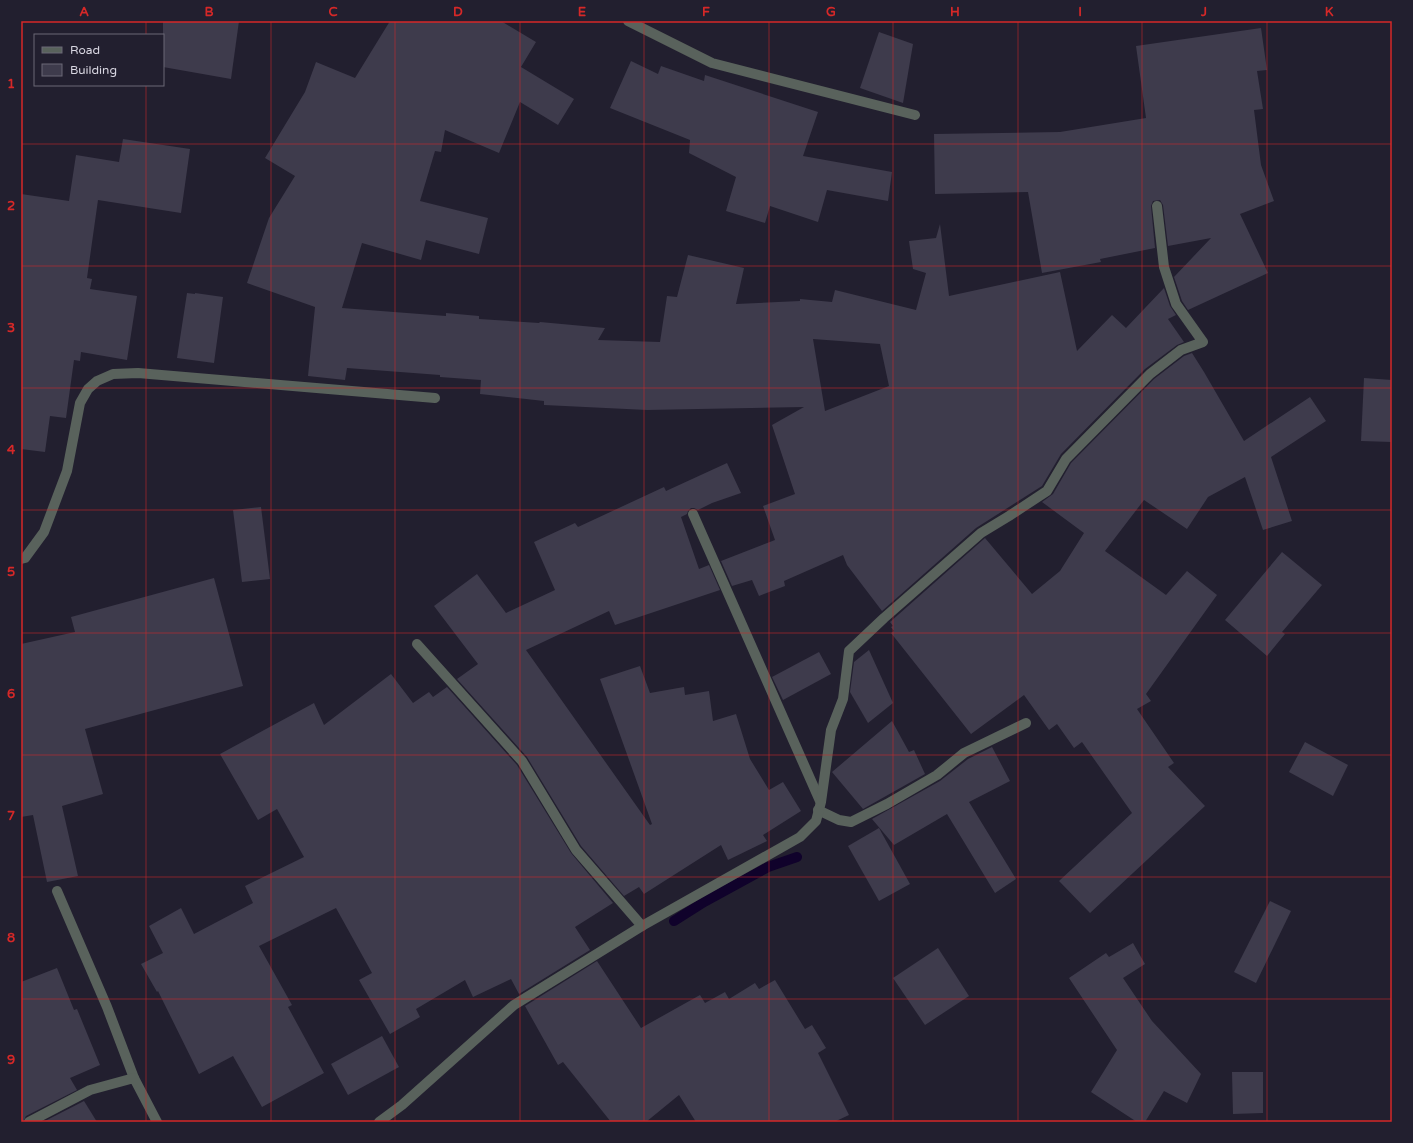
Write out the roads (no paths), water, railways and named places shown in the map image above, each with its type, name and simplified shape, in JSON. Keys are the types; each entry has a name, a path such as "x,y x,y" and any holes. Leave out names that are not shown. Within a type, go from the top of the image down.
{"street":[{"path":"628,21 712,64 915,115"},
{"path":"379,1122 402,1105 514,1004 642,926 800,837 816,821 831,730 844,699 849,651 884,618 981,533 1047,491 1066,459 1150,374 1181,350 1203,342 1176,304 1164,267 1158,206"},
{"path":"21,559 25,558 44,532 62,485 67,471 80,403 88,389 97,381 113,374 138,372 434,398"},
{"path":"693,514 819,806 839,820 851,822 887,804 937,775 964,753 1026,723"},
{"path":"418,644 522,762 576,850 642,926"},
{"path":"57,890 107,1007 134,1078 157,1122"},
{"path":"29,1122 90,1090 134,1078"}],"waterway":[{"path":"674,921 704,902 768,867 797,857"}]}
